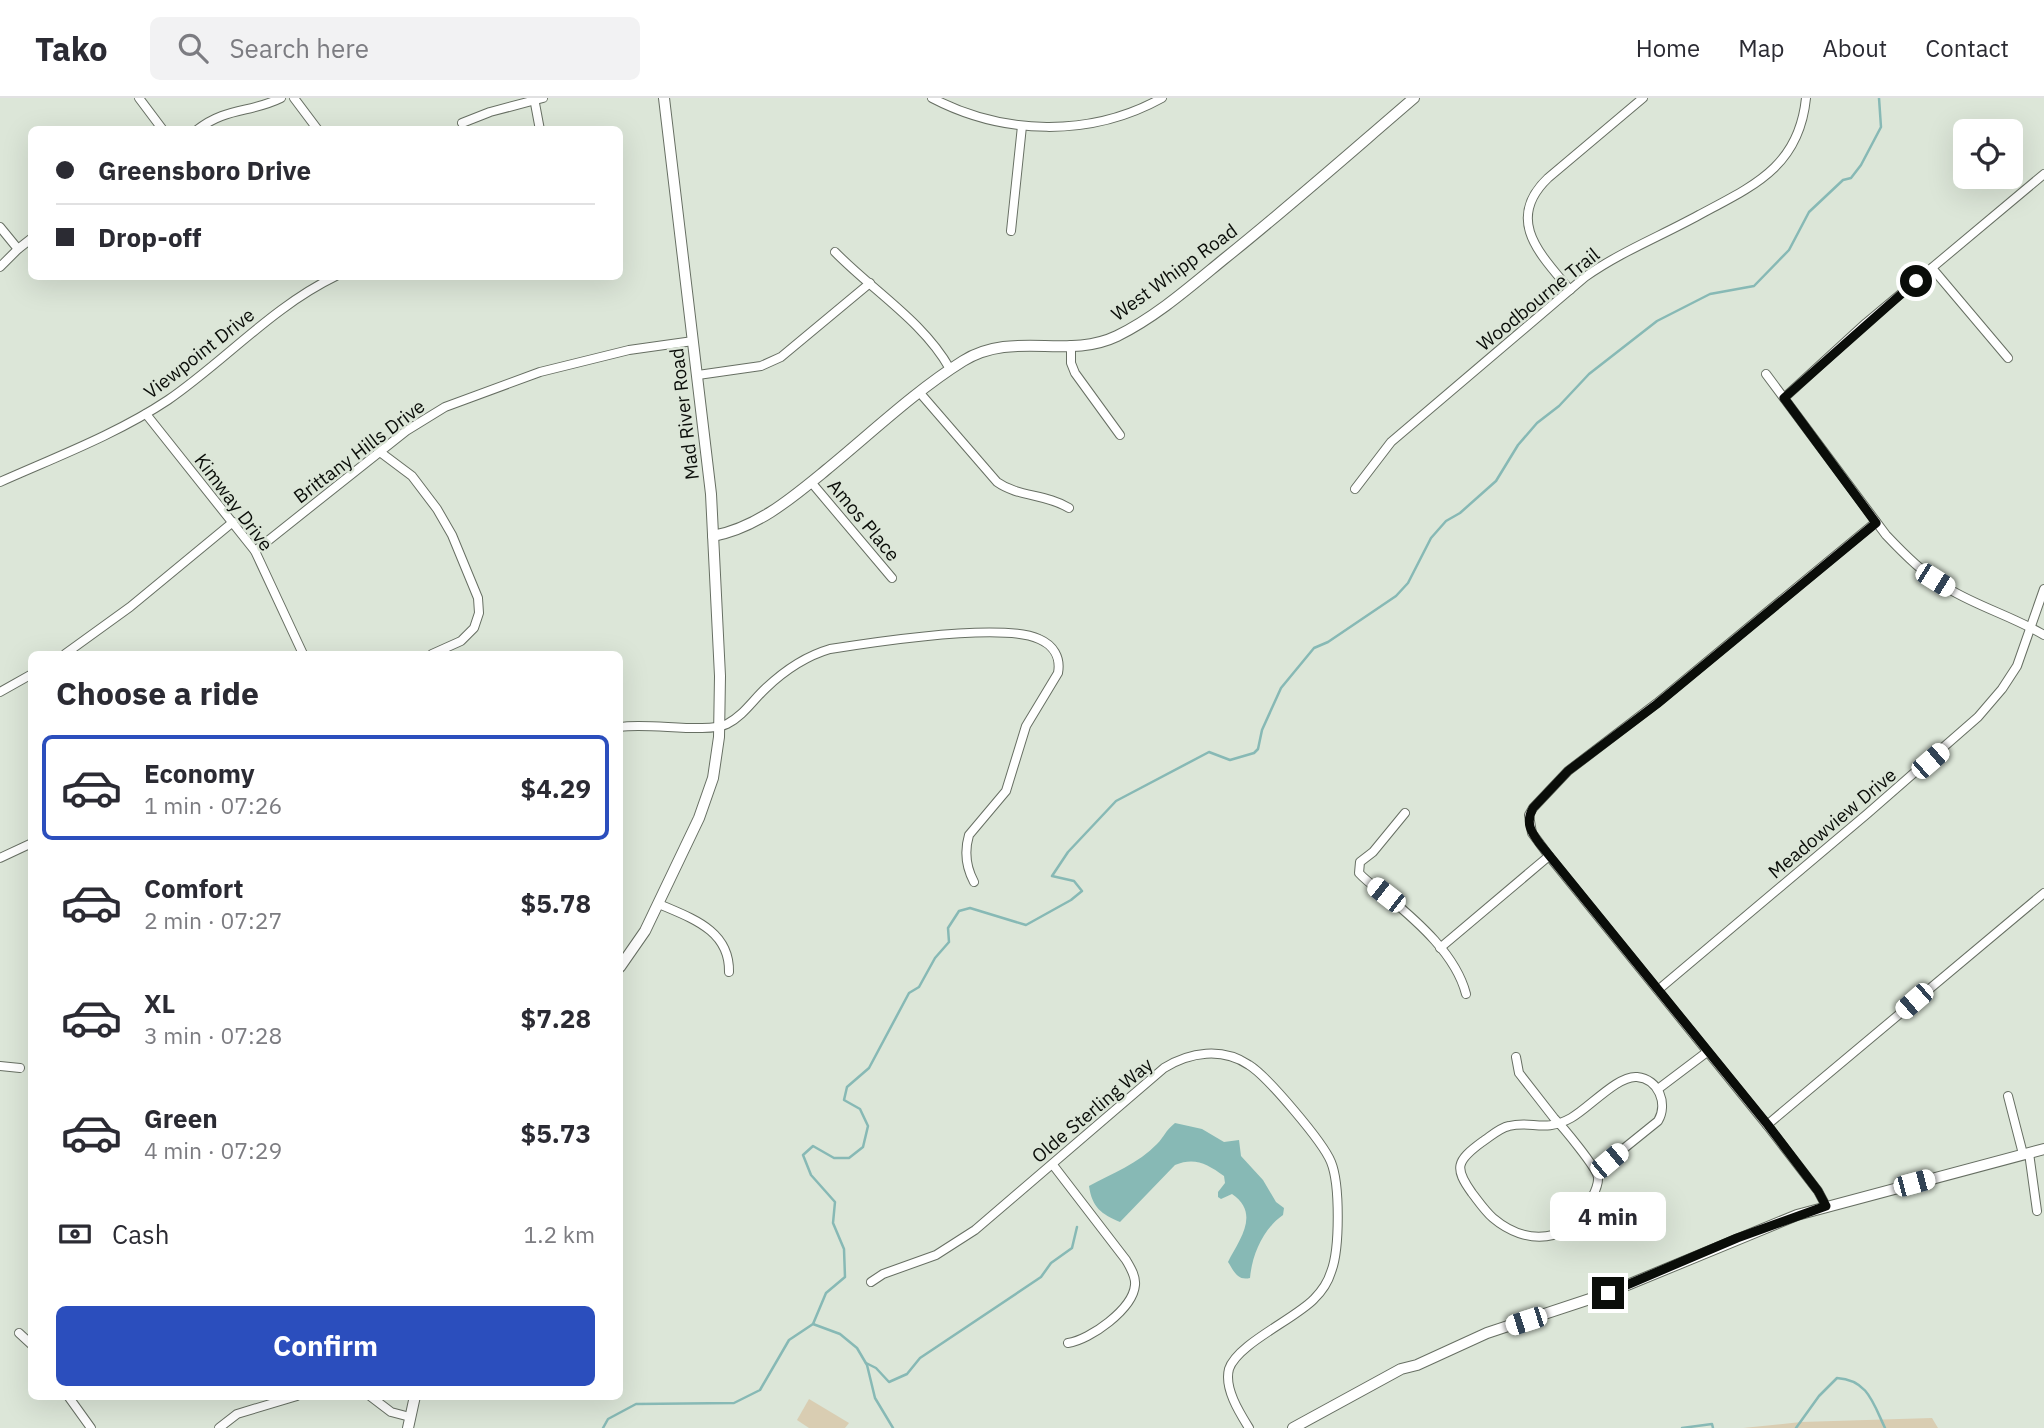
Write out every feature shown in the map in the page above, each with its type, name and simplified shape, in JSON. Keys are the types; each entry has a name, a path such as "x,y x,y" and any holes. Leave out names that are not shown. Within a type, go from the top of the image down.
{"street":[{"path":"139,98 160,126"},
{"path":"203,126 217,116 281,98"},
{"path":"294,98 315,126"},
{"name":"Mad River Road","path":"623,963 645,931 659,904 708,794 720,726 713,536 698,375 664,98"},
{"path":"932,98 984,119 1021,126 1054,127 1096,122 1144,107 1162,98"},
{"name":"West Whipp Road","path":"713,536 734,531 757,520 811,482 950,369 978,353 1004,345 1088,344 1115,337 1164,306 1248,240 1415,98"},
{"path":"1570,290 1534,244 1527,223 1530,205 1535,193 1548,178 1643,98"},
{"name":"Woodbourne Trail","path":"1355,489 1391,442 1570,290 1610,261 1758,183 1775,167 1793,142 1804,115 1806,98"},
{"path":"462,123 537,99 540,126"},
{"path":"1012,231 1021,126"},
{"path":"1784,398 2044,174"},
{"path":"0,227 18,249"},
{"path":"0,268 28,241"},
{"path":"835,252 903,313 937,350 950,369"},
{"path":"1932,268 2008,358"},
{"name":"Viewpoint Drive","path":"0,482 146,414 171,398 294,299 329,280"},
{"path":"698,375 761,366 781,357 870,283"},
{"name":"Brittany Hills Drive","path":"255,551 416,424 445,407 540,372 596,357 693,341"},
{"path":"1071,345 1071,363 1075,373 1120,435"},
{"path":"1766,374 1876,523 1898,548 1935,580 2044,635"},
{"path":"920,393 997,482 1012,491 1049,498 1069,508"},
{"name":"Kimway Drive","path":"146,414 255,551 302,651"},
{"path":"380,452 412,476 437,509 452,535 478,598 479,613 474,628 461,641 439,651"},
{"name":"Amos Place","path":"811,482 892,578"},
{"path":"69,651 130,607 233,522"},
{"path":"1826,1206 1818,1191 1768,1125 1549,856 1532,833 1530,815 1533,808 1568,771 1657,704 1876,523"},
{"name":"Meadowview Drive","path":"1658,990 1978,717 2011,677 2044,589"},
{"path":"623,727 720,726 737,717 766,688 799,662 815,653 830,649 1000,632 1030,636 1046,642 1056,654 1058,673 1027,726 1006,791 969,835 966,861 974,882"},
{"path":"0,692 28,676"},
{"path":"1405,813 1373,852 1360,862 1359,873 1397,905 1440,948 1459,972 1466,994"},
{"path":"0,858 28,845"},
{"path":"1440,948 1549,856"},
{"path":"1768,1125 2044,893"},
{"path":"659,904 695,920 716,935 727,953 729,972"},
{"path":"1658,1089 1707,1052"},
{"name":"Olde Sterling Way","path":"872,1282 883,1274 925,1260 975,1230 1164,1068 1186,1057 1210,1054 1235,1057 1254,1068 1323,1146 1337,1184 1336,1248 1332,1270 1323,1288 1309,1304 1249,1345 1233,1360 1229,1368 1229,1385 1249,1428"},
{"path":"1516,1058 1519,1073 1559,1123 1596,1171 1598,1183 1581,1219 1565,1231 1535,1236 1518,1233 1498,1222 1480,1204 1461,1177 1460,1166 1479,1144 1505,1126 1542,1127 1559,1123 1580,1112 1624,1079 1642,1078 1658,1089 1662,1105 1658,1121 1596,1171"},
{"path":"0,1066 20,1068"},
{"path":"2008,1096 2026,1154 2036,1211"},
{"path":"1293,1428 1401,1369 1417,1365 1466,1342 1608,1293 1737,1238 1826,1206 2044,1149"},
{"path":"1053,1165 1126,1260 1134,1276 1135,1285 1132,1296 1122,1310 1092,1335 1078,1342 1068,1343"},
{"path":"19,1333 28,1341"},
{"path":"71,1400 91,1428"},
{"path":"219,1428 237,1414 284,1400"},
{"path":"375,1400 409,1423 414,1400"}],"shaded area":[{"path":"809,1399 849,1423 845,1428 809,1428 797,1420"},
{"path":"1932,1418 1938,1428 1743,1428 1801,1422"}],"water":[{"path":"1175,1123 1202,1129 1224,1142 1239,1140 1241,1156 1263,1180 1276,1202 1284,1208 1283,1215 1260,1243 1250,1278 1239,1277 1228,1262 1245,1227 1245,1210 1232,1194 1221,1199 1218,1197 1218,1192 1225,1183 1224,1176 1206,1165 1189,1162 1175,1165 1120,1222 1103,1213 1092,1199 1089,1186 1142,1157"}],"waterway":[{"path":"813,1324 826,1293 845,1277 844,1249 833,1223 835,1202 811,1175 803,1155 813,1146 834,1158 849,1158 863,1147 868,1126 860,1109 844,1100 847,1087 869,1068 909,993 919,987 935,958 949,942 948,928 959,911 970,908 1026,925 1082,891 1074,881 1052,876 1068,852 1116,801 1209,752 1230,760 1254,753 1258,749 1262,730 1281,688 1314,648 1328,642 1396,596 1408,583 1431,538 1446,521 1460,513 1496,481 1518,445 1537,423 1559,406 1589,374 1657,321 1710,294 1754,286 1789,250 1809,212 1843,180 1851,178 1861,165 1881,127 1879,98"},
{"path":"866,1363 876,1368 889,1382 907,1374 920,1358 1041,1277 1051,1263 1072,1248 1077,1227"},
{"path":"603,1428 608,1419 636,1404 734,1403 760,1390 789,1340 813,1324 840,1334 857,1348 867,1365 875,1398 893,1428"},
{"path":"1796,1428 1819,1396 1837,1378 1856,1383 1863,1388 1885,1428"},
{"path":"1682,1428 1712,1424 1713,1428"}],"route":[{"path":"1608,1293 1737,1238 1826,1206 1818,1191 1768,1125 1549,856 1529,827 1530,815 1533,808 1568,771 1657,704 1843,547 1876,523 1784,398 1916,281"}]}
